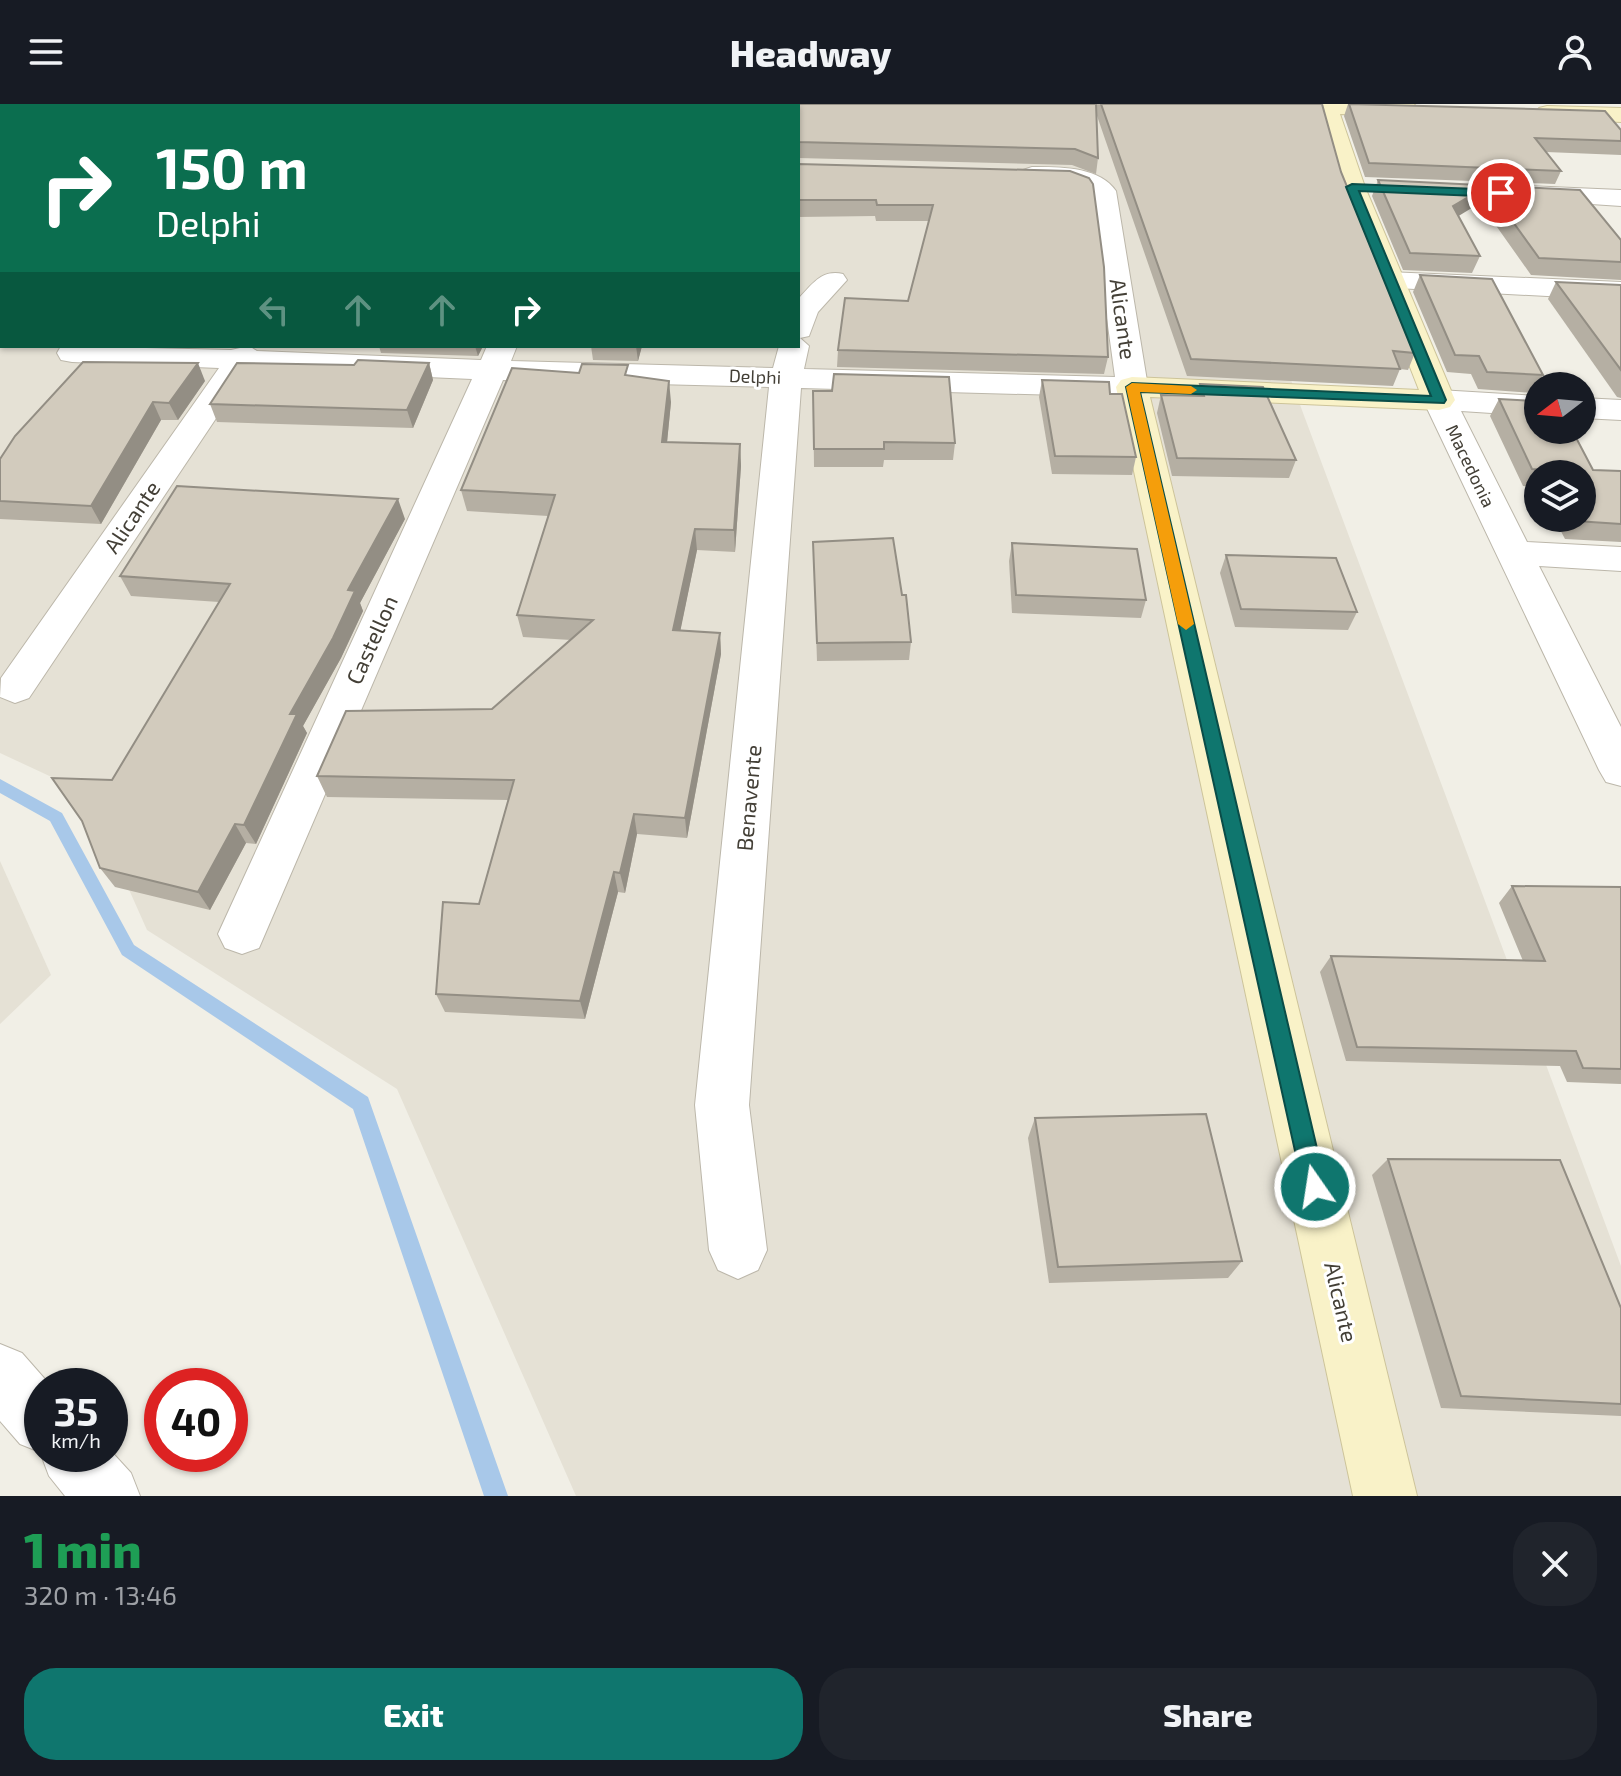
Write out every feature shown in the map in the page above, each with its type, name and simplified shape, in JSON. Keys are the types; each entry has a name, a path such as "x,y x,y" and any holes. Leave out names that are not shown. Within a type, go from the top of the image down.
{"street":[{"path":"1313,106 1423,109"},
{"name":"Macedonia","path":"1313,106 1352,187 1439,400 1621,770"},
{"path":"1530,112 1621,115"},
{"name":"Alicante","path":"1011,174 1072,176 1086,180 1103,191 1132,387 1385,1495"},
{"path":"1352,187 1383,188"},
{"path":"1494,193 1621,198"},
{"path":"800,323 804,310 833,280"},
{"path":"1388,281 1621,291"},
{"name":"Delphi","path":"72,353 790,362 1132,387 1439,400"},
{"name":"Alicante","path":"15,688 244,353"},
{"name":"Castellon","path":"242,934 498,358"},
{"name":"Benavente","path":"738,1250 722,1105 790,362"},
{"path":"1439,400 1524,405"},
{"path":"1596,409 1621,410"},
{"path":"1512,553 1621,559"},
{"path":"0,1375 24,1402"},
{"path":"87,1472 108,1496"}],"shaded area":[{"path":"800,104 1238,104 1244,229 1293,386 1621,1266 1621,1496 576,1496 397,1089 147,930 86,793 0,753 0,348 800,348"},
{"path":"0,861 51,975 0,1024"}],"building":[{"path":"800,104 1096,104 1098,158 1075,149 800,142"},
{"path":"1101,104 1322,104 1341,172 1415,353 1393,351 1400,369 1191,359"},
{"path":"1349,104 1605,111 1621,130 1621,141 1535,138 1561,171 1369,163"},
{"path":"800,164 1070,171 1089,178 1093,184 1104,267 1108,357 838,350 845,298 908,301 933,205 877,205 876,200 800,200"},
{"path":"1378,180 1580,190 1621,240 1621,262 1539,258 1487,186 1453,206 1480,256 1410,253"},
{"path":"1420,275 1492,279 1541,372 1487,372 1479,356 1455,355"},
{"path":"1556,282 1621,285 1621,370"},
{"path":"358,360 429,363 407,410 210,404 237,363 354,365"},
{"path":"83,362 198,363 169,403 153,402 91,506 0,501 0,459 15,436"},
{"path":"582,364 628,365 625,375 669,381 662,442 740,444 734,530 695,529 673,630 720,633 685,818 634,814 620,873 614,872 580,1001 436,994 443,902 479,904 514,780 317,776 346,711 492,709 593,620 517,615 555,495 461,490 512,368 579,373"},
{"path":"834,374 949,377 955,443 884,442 884,449 814,449 813,391 832,391"},
{"path":"1042,380 1109,382 1110,394 1122,394 1136,457 1055,456"},
{"path":"1200,384 1263,387 1296,460 1177,458 1161,395 1204,396"},
{"path":"1499,399 1524,400 1524,444 1579,444 1588,460 1528,460"},
{"path":"1596,470 1621,471 1621,524 1596,522"},
{"path":"177,486 398,499 348,590 355,591 333,638 290,714 297,714 244,825 235,824 198,892 100,868 82,821 52,778 112,780 230,584 120,576"},
{"path":"893,538 902,595 906,595 911,642 817,643 813,542"},
{"path":"1012,543 1137,549 1146,600 1016,595"},
{"path":"1226,555 1336,558 1357,612 1241,609"},
{"path":"1512,886 1621,887 1621,1069 1583,1068 1576,1051 1357,1047 1331,956 1545,961"},
{"path":"1206,1114 1242,1261 1058,1267 1035,1118"},
{"path":"1388,1159 1560,1160 1621,1308 1621,1404 1461,1396"}],"waterway":[{"path":"0,785 56,817 128,950 361,1103 496,1496"}],"slow traffic":[{"path":"1186,624 1132,387 1191,390"}],"route":[{"path":"1315,1187 1132,387 1439,400 1352,187 1501,193"}]}
